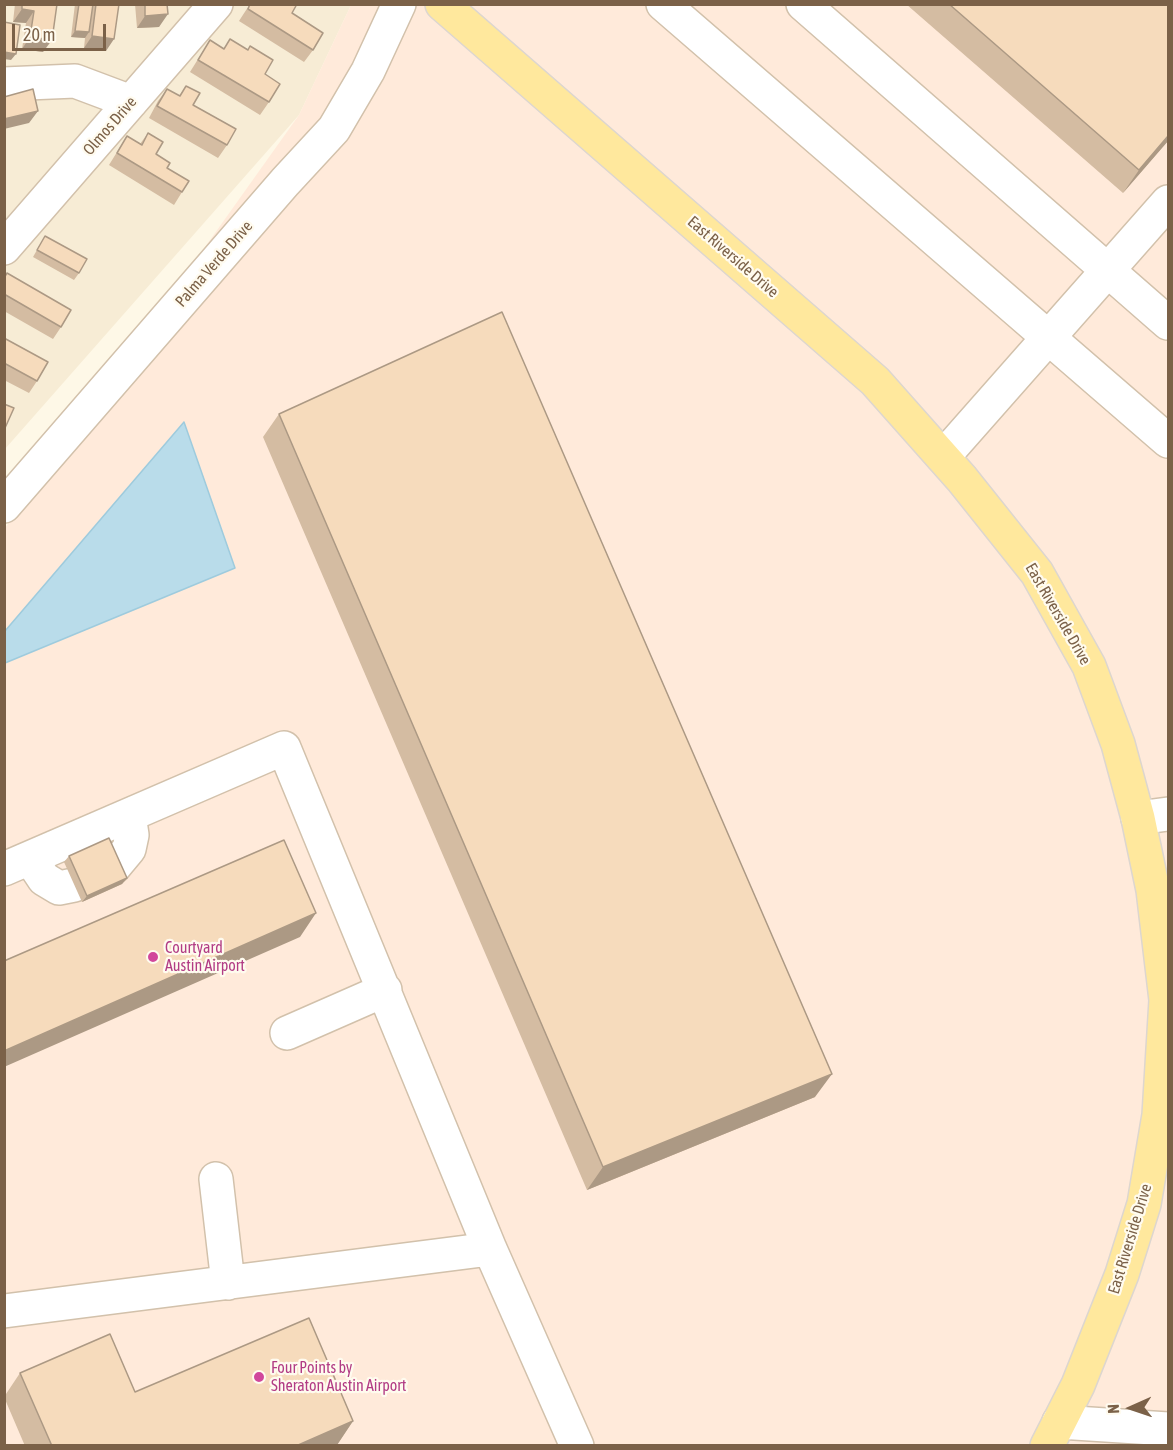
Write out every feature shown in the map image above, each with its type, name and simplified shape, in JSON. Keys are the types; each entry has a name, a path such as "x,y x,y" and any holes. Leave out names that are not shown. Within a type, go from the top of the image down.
{"main road":[{"name":"East Riverside Drive","path":"442,4 875,381 943,457 1036,573 1089,666 1118,744 1153,816 1153,890 1167,1000 1159,1115 1144,1204 1122,1274 1078,1385 1053,1434"}],"street":[{"name":"Olmos Drive","path":"4,248 216,4"},
{"name":"Palma Verde Drive","path":"4,506 285,182 334,129 368,70 399,4"},
{"path":"663,4 1168,441"},
{"path":"803,4 1168,323"},
{"path":"4,84 75,81 131,102"},
{"path":"943,457 1168,202"},
{"path":"17,864 284,748 490,1249 577,1446"},
{"path":"114,867 129,849 132,835 129,815"},
{"path":"17,864 59,888 74,885"},
{"path":"287,1033 385,990"},
{"path":"216,1179 228,1282"},
{"path":"4,1311 490,1249"},
{"path":"1053,1434 1168,1429"}],"shaded area":[{"path":"5,5 351,5 299,115 5,449"},
{"path":"351,5 1168,5 1168,1445 5,1446 5,528 299,115"}],"water":[{"path":"184,422 235,568 5,663 5,631"}],"building":[{"path":"22,4 57,4 52,40 30,37 34,11 22,9"},
{"path":"79,4 93,4 89,32 75,31"},
{"path":"96,4 119,4 114,39 92,36"},
{"path":"145,4 167,4 168,14 145,16"},
{"path":"250,4 297,4 292,13 323,33 313,50 248,9"},
{"path":"949,4 1168,4 1168,136 1139,170"},
{"path":"4,22 20,25 16,54 4,52"},
{"path":"230,39 248,50 250,46 273,60 265,74 280,84 269,102 198,60 210,40 224,49"},
{"path":"186,86 200,93 193,105 236,129 227,145 157,106 167,89 180,96"},
{"path":"33,89 38,111 4,119 4,97"},
{"path":"148,133 163,142 156,154 170,163 167,168 189,181 182,192 117,153 127,136 142,145"},
{"path":"45,236 87,259 79,273 37,250"},
{"path":"7,273 71,310 61,327 4,294 4,278"},
{"path":"502,312 832,1074 603,1167 279,414"},
{"path":"4,338 48,362 37,381 4,363"},
{"path":"4,404 14,408 5,428 4,427"},
{"path":"109,838 127,878 87,896 69,856"},
{"name":"Courtyard Austin Airport","path":"284,840 316,913 4,1051 4,961"},
{"name":"Four Points by Sheraton Austin Airport","path":"309,1318 353,1421 296,1446 52,1446 20,1373 110,1334 135,1392"}],"place":[{"name":"Courtyard Austin Airport","path":"153,957"},
{"name":"Four Points by Sheraton Austin Airport","path":"259,1377"}]}
